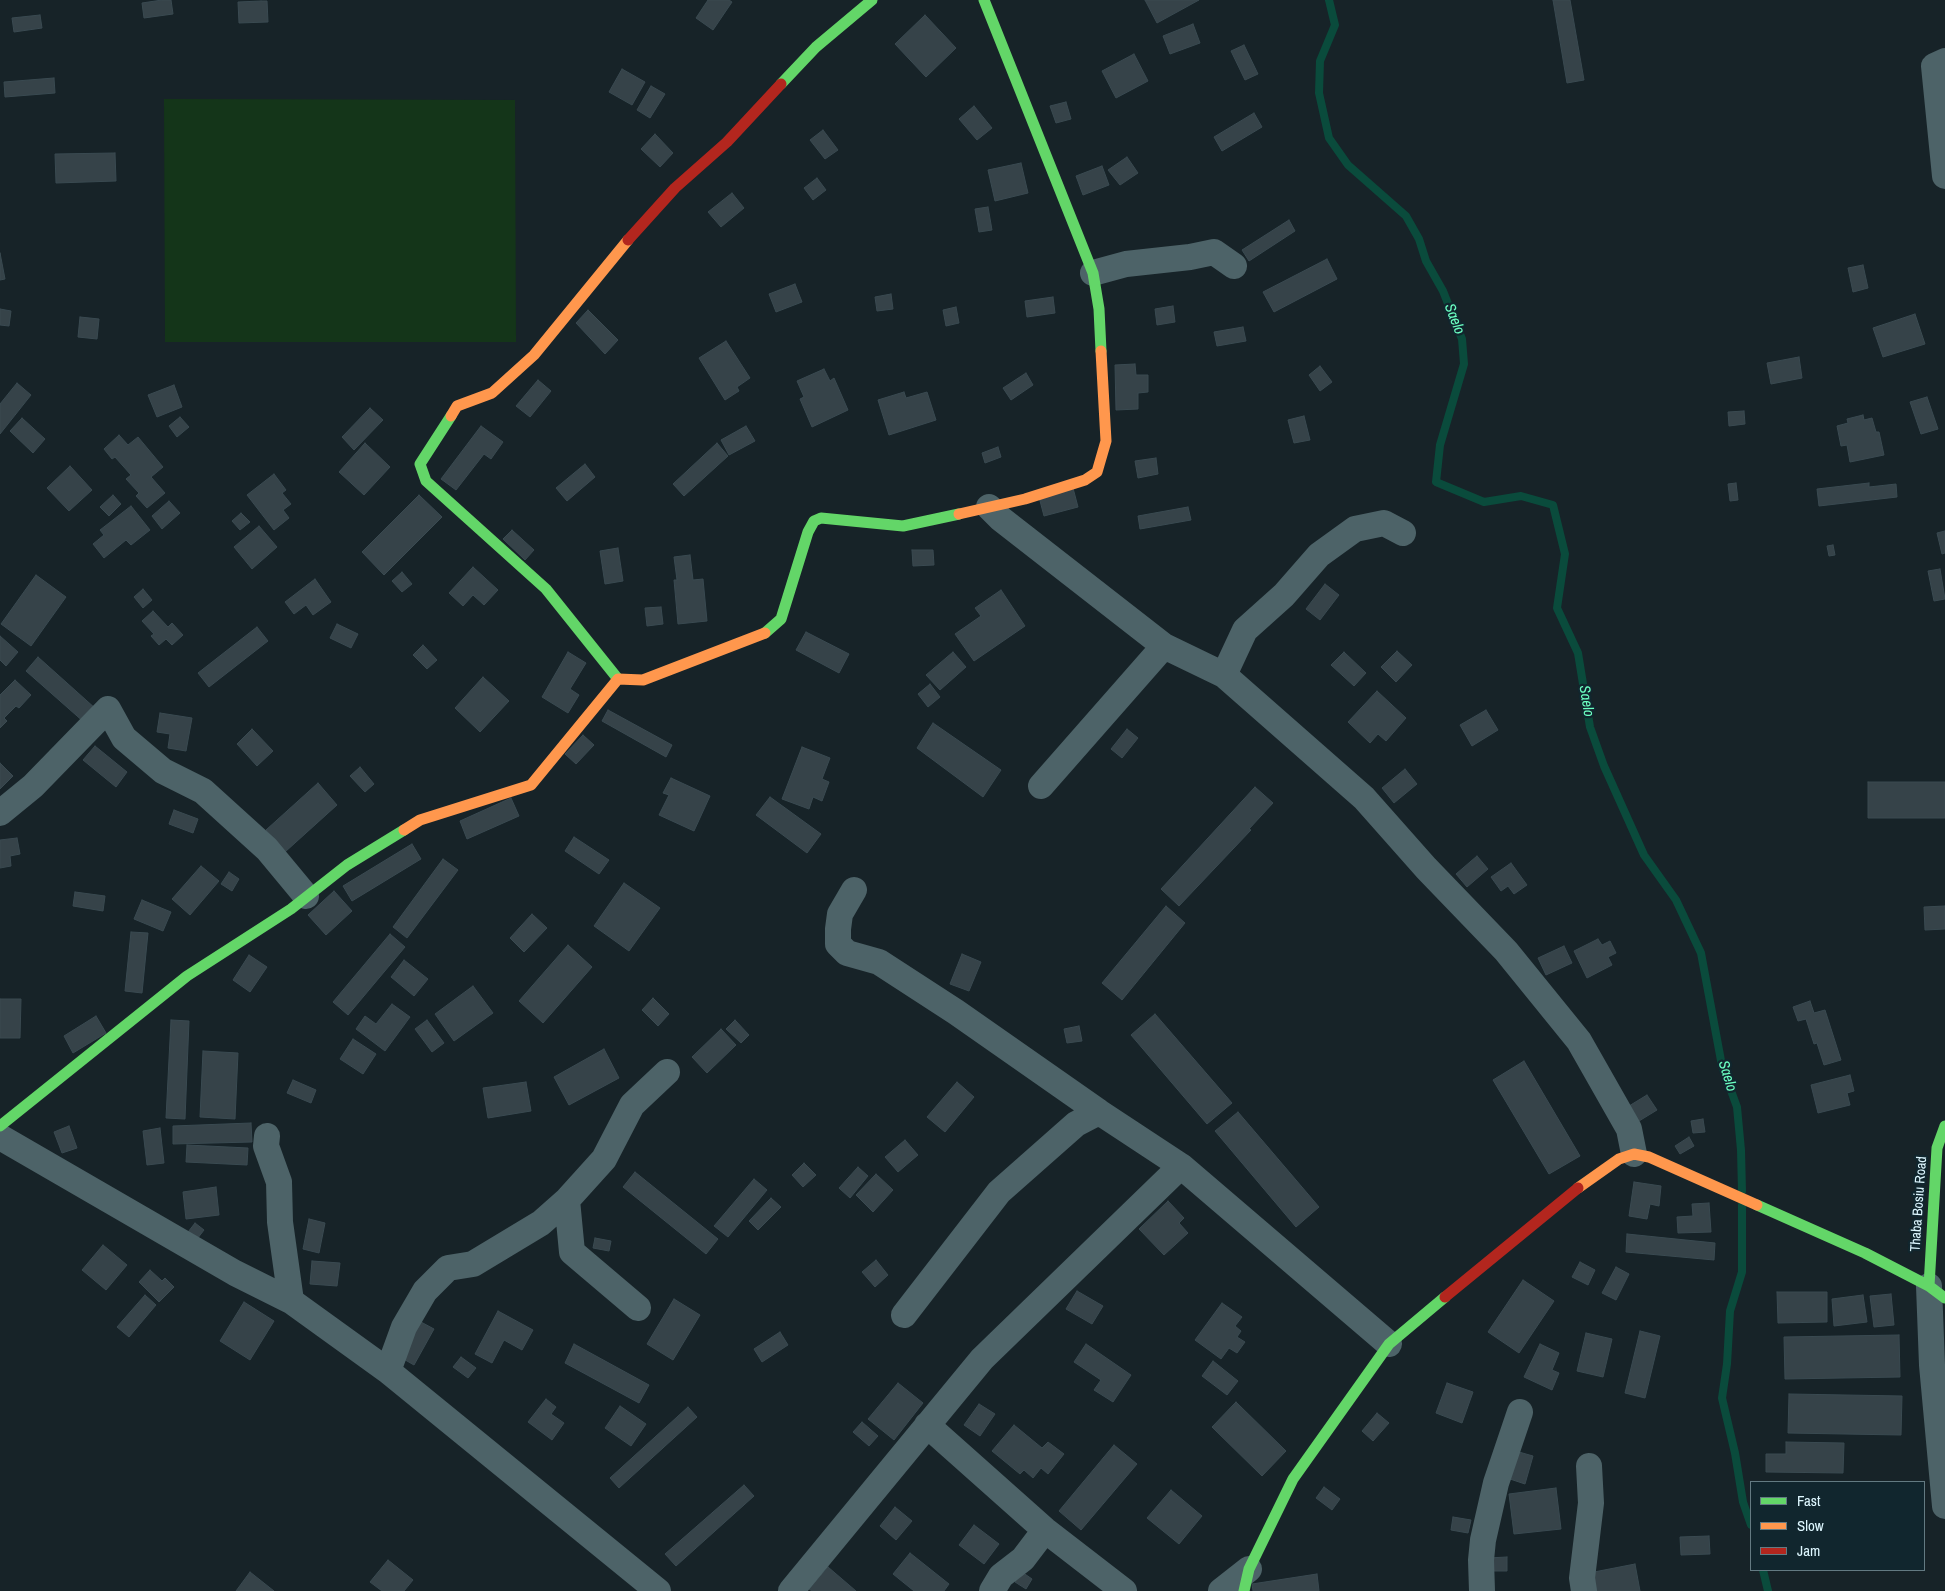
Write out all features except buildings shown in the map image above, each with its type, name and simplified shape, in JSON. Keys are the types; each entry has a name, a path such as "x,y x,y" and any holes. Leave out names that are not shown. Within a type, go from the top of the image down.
{"street":[{"path":"872,0 816,47 727,142 675,188 621,247 534,355 492,393 457,406 428,448 420,464 426,481 546,589 618,679 643,680 770,631 781,619 814,521 821,518 903,526 1034,496 1085,480 1098,472 1106,441 1099,309 1093,273 984,0"},
{"path":"1945,61 1934,66 1945,176"},
{"path":"1093,273 1126,264 1190,257 1214,252 1234,266"},
{"path":"989,507 1001,519 1164,646 1224,675 1364,798 1426,868 1506,951 1579,1041 1629,1129 1634,1154"},
{"path":"1224,675 1245,630 1284,595 1319,555 1355,529 1384,523 1403,533"},
{"path":"1041,786 1164,646"},
{"path":"0,1126 155,1000 306,896 347,865 420,820 532,785 618,679"},
{"path":"0,813 33,786 108,708 124,738 163,771 202,791 267,849 306,896"},
{"path":"854,890 840,914 838,929 838,944 847,953 879,962 956,1012 1099,1112 1181,1166 1389,1344"},
{"path":"388,1371 404,1327 424,1292 448,1268 473,1264 540,1223 567,1200 604,1159 632,1105 667,1072"},
{"path":"904,1315 999,1192 1076,1124 1099,1112"},
{"name":"Thaba Bosiu Road","path":"1937,1292 1937,1148 1945,1126"},
{"path":"267,1136 266,1146 279,1182 280,1222 291,1301"},
{"path":"0,1138 235,1273 291,1301 388,1371 658,1591"},
{"path":"1221,1591 1247,1580 1294,1479 1389,1344 1491,1258 1597,1173 1619,1159 1634,1154 1649,1157 1865,1253 1937,1292 1932,1365 1945,1506"},
{"path":"791,1591 982,1359 1181,1166"},
{"path":"567,1200 572,1252 638,1308"},
{"path":"1482,1591 1480,1560 1483,1540 1496,1483 1520,1412"},
{"path":"927,1425 1045,1530 1124,1591"},
{"path":"1584,1591 1582,1578 1591,1503 1589,1466"},
{"path":"992,1591 1001,1576 1023,1559 1045,1530"}],"green space":[{"path":"164,99 515,100 516,342 165,342"}],"waterway":[{"name":"Saelo","path":"1329,0 1335,25 1320,61 1319,93 1329,138 1348,165 1406,216 1419,239 1426,261 1443,291 1462,339 1464,364 1440,445 1436,482 1484,502 1521,496 1553,505 1565,554 1557,608 1578,653 1590,727 1604,766 1644,855 1676,900 1701,953 1722,1066 1737,1107 1742,1191"},
{"name":"Saelo","path":"1742,1205 1742,1272 1730,1311 1727,1364 1722,1398 1735,1453 1743,1502 1750,1522"},
{"name":"Saelo","path":"1763,1571 1768,1591"}],"traffic: fast":[{"path":"781,84 816,47 872,0"},
{"path":"984,0 1093,273 1099,309 1101,351"},
{"path":"451,416 420,464 426,481 546,589 618,679"},
{"path":"765,633 781,619 808,532 814,521 821,518 903,526 959,514"},
{"path":"0,1126 187,976 291,909 347,865 404,830"},
{"path":"1929,1286 1937,1148 1945,1126"},
{"path":"1757,1205 1865,1253 1929,1286 1945,1298"},
{"path":"1244,1591 1249,1569 1293,1479 1389,1344 1445,1297"}],"traffic: slow":[{"path":"451,416 457,406 492,393 534,355 628,240"},
{"path":"959,514 1025,499 1085,480 1097,472 1106,441 1101,351"},
{"path":"404,830 420,820 531,785 618,679 643,680 765,633"},
{"path":"1578,1188 1619,1159 1634,1154 1649,1157 1757,1205"}],"traffic: jam":[{"path":"628,240 675,188 727,142 781,84"},
{"path":"1445,1297 1578,1188"}]}
